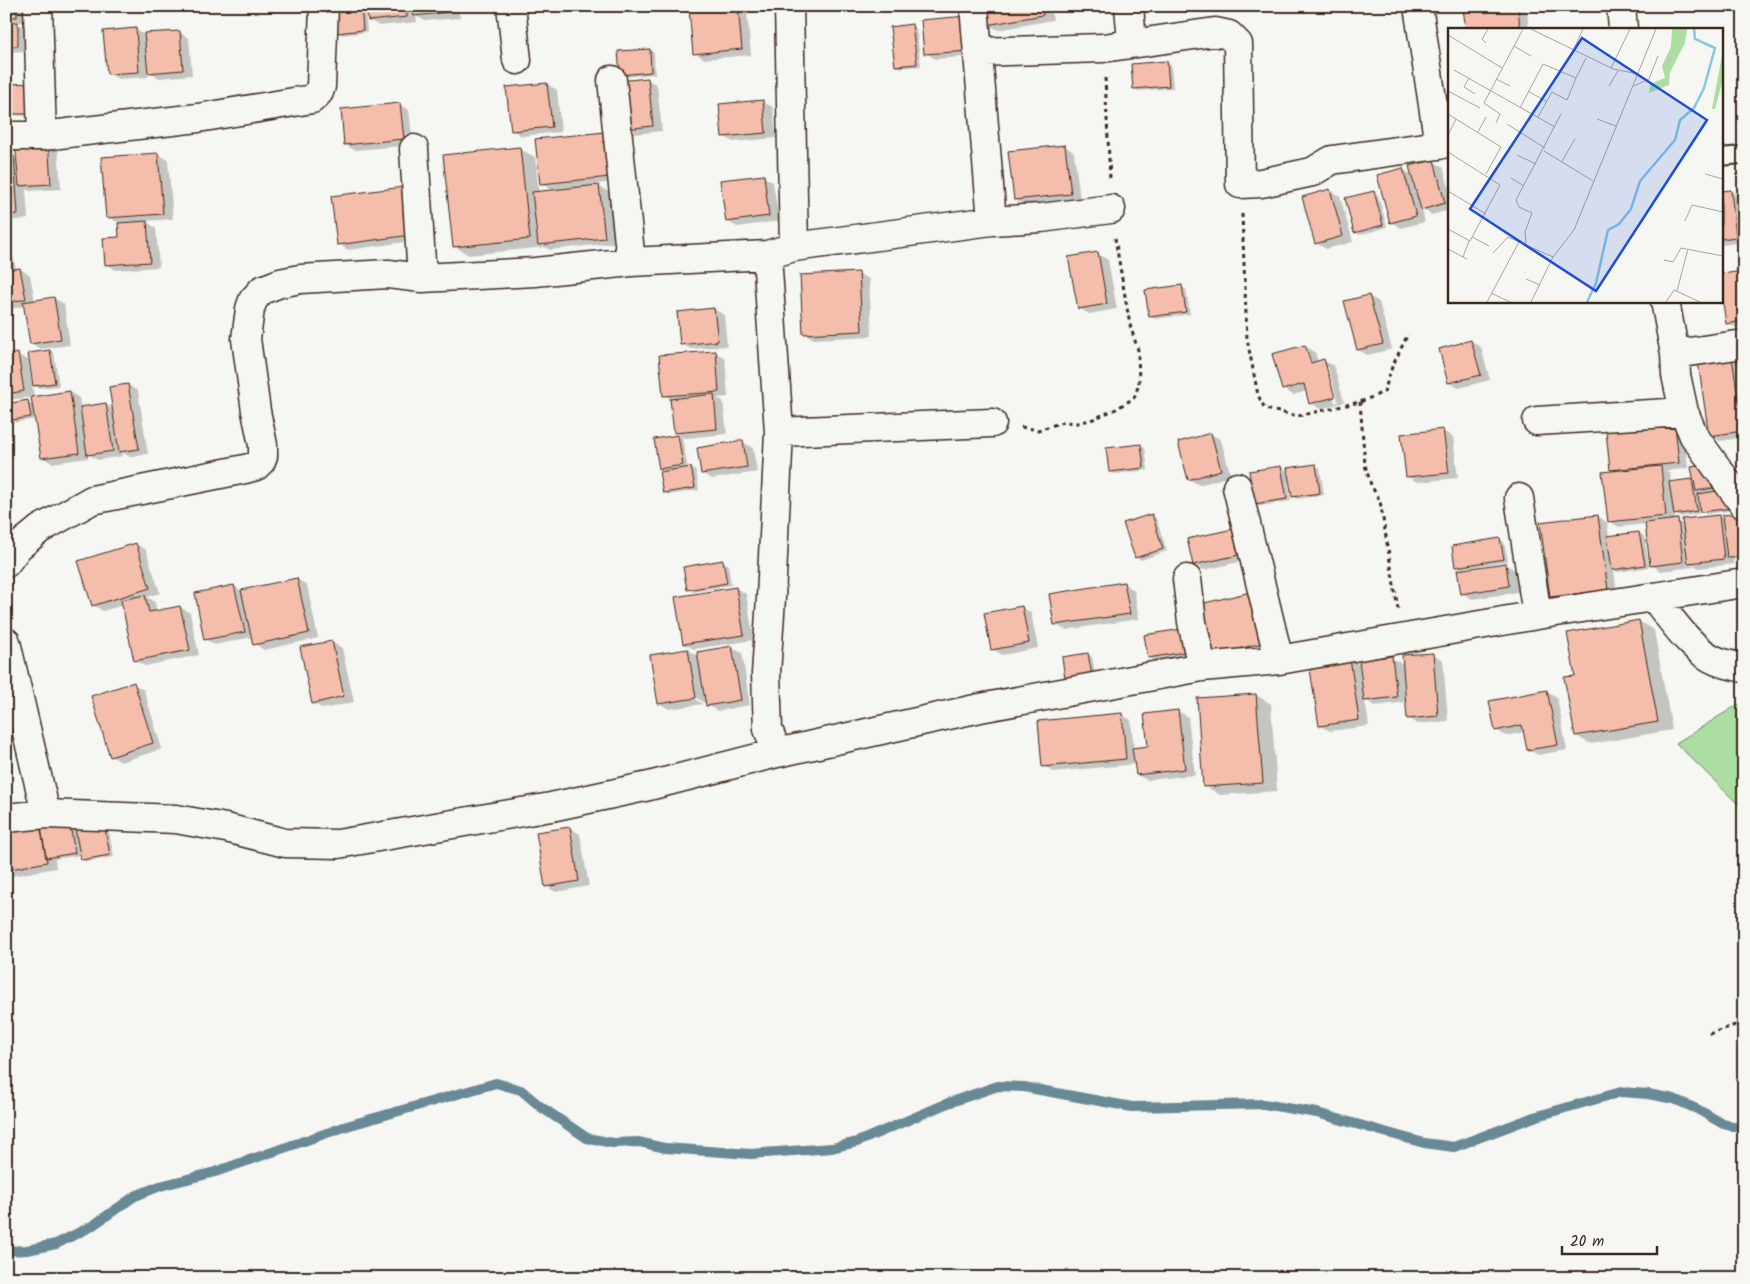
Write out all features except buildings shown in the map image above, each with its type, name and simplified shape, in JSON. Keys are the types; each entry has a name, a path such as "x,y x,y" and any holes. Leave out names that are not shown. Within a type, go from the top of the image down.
{"street":[{"path":"38,6 42,136"},
{"path":"6,136 42,136 216,116 312,99 319,92 321,86 324,6"},
{"path":"511,6 517,60"},
{"path":"789,6 794,247"},
{"path":"974,6 992,221"},
{"path":"1129,6 1132,43"},
{"path":"978,52 1103,48 1215,32 1230,35 1238,44 1240,184 1261,183 1312,172 1332,160 1444,144 1418,6"},
{"path":"1621,6 1623,28"},
{"path":"612,80 631,262"},
{"path":"414,149 422,278"},
{"path":"6,563 18,547 40,529 92,500 245,469 256,466 261,461 263,445 256,411 246,339 253,300 262,290 280,283 300,279 388,274 422,278 535,272 631,262 766,255 794,247 992,221 1041,218 1111,209"},
{"path":"766,255 779,432 766,674 768,729 777,753"},
{"path":"1665,302 1675,354 1676,375 1684,412 1694,436 1744,505"},
{"path":"1675,354 1744,344"},
{"path":"1537,421 1684,412"},
{"path":"779,432 992,423"},
{"path":"1237,487 1279,660"},
{"path":"1519,498 1537,616"},
{"path":"1187,579 1192,622 1202,667"},
{"path":"6,818 46,814 176,819 226,828 285,843 338,844 551,807 649,786 777,753 980,708 1202,667 1279,660 1744,583"},
{"path":"1654,597 1680,630 1696,646 1716,660 1744,668"},
{"path":"6,642 46,814"}],"lane":[{"path":"1722,157 1741,155"}],"path":[{"path":"992,423 1038,430 1062,422 1077,424 1116,409 1134,398 1140,384 1138,350 1130,325 1111,209 1103,48"},
{"path":"1240,184 1248,339 1258,395 1265,409 1298,416 1360,402 1384,392 1392,366 1408,334"},
{"path":"1360,402 1365,465 1371,485 1380,501 1403,639"},
{"path":"1709,1034 1744,1022"}],"green space":[{"path":"1739,704 1744,709 1744,807 1739,805 1676,743"}],"waterway":[{"path":"6,1251 27,1250 56,1244 92,1226 135,1196 160,1186 215,1172 347,1126 496,1083 521,1090 541,1107 587,1138 613,1143 639,1142 665,1148 751,1154 832,1148 857,1142 948,1103 998,1086 1024,1087 1132,1107 1263,1104 1317,1113 1424,1143 1454,1147 1534,1117 1621,1092 1648,1094 1674,1099 1699,1110 1723,1124 1744,1129"}]}
